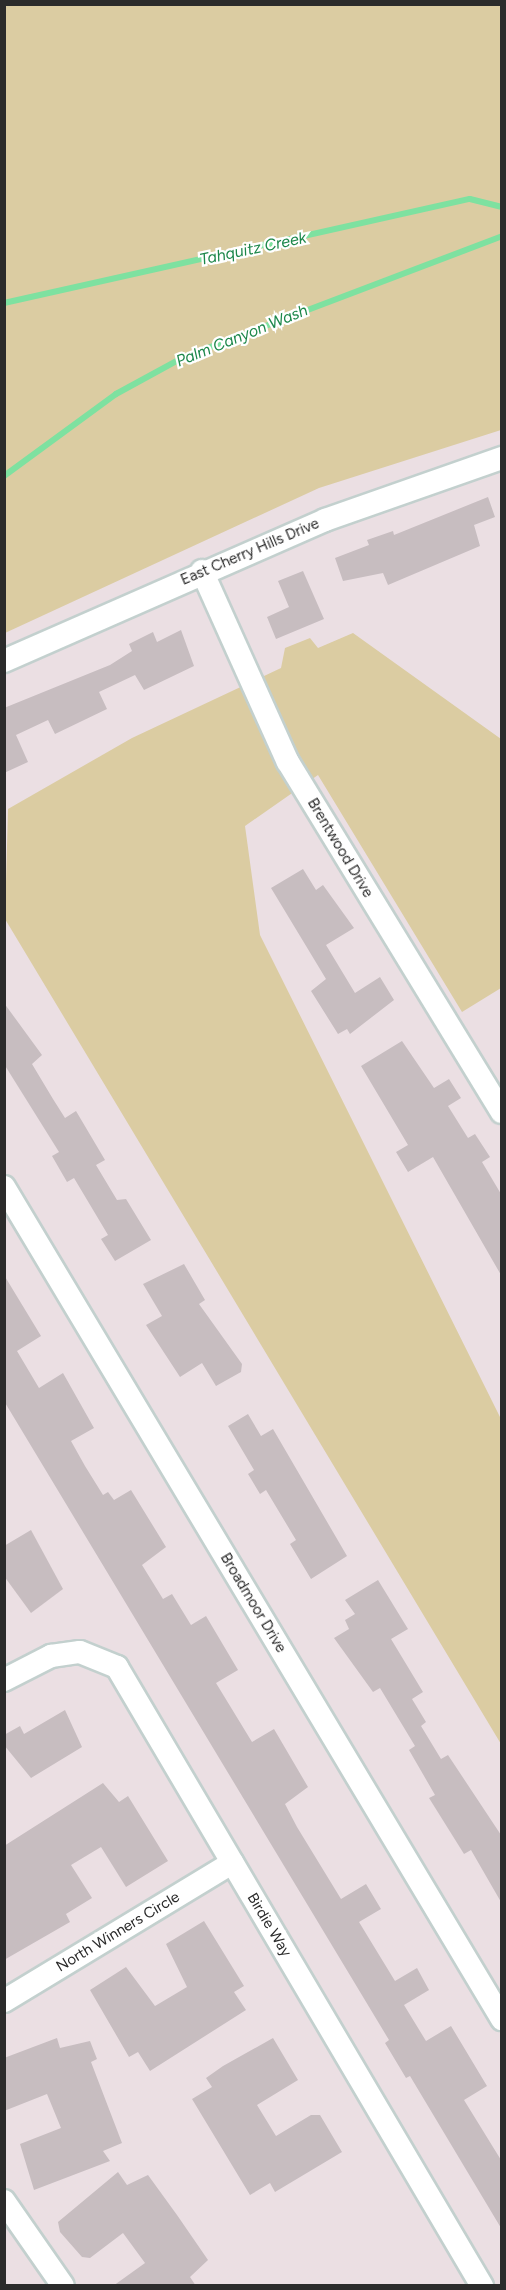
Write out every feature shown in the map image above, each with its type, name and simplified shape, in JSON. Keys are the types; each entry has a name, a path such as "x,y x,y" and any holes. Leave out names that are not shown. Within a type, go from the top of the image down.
{"street":[{"name":"East Cherry Hills Drive","path":"4,661 202,571 501,458"},
{"name":"Brentwood Drive","path":"202,571 288,762 501,1112"},
{"name":"Broadmoor Drive","path":"4,1187 501,2019"},
{"name":"Birdie Way","path":"6,1678 51,1656 80,1652 117,1667 482,2286"},
{"name":"North Winners Circle","path":"4,2001 232,1863"},
{"path":"4,2201 63,2286"}],"shaded area":[{"path":"4,5 501,5 501,430 319,488 5,633"},
{"path":"353,633 501,739 501,988 462,1012 318,775 245,826 260,935 501,1419 501,1744 5,919 8,809 132,738 281,668 285,648 310,638 318,648"}],"building":[{"path":"488,497 495,517 474,525 480,546 388,585 383,573 343,581 335,558 369,545 367,540 393,531 394,535"},
{"path":"303,571 324,619 276,639 267,617 289,607 278,581"},
{"path":"181,630 194,666 144,690 135,675 99,692 107,709 55,734 48,720 16,735 28,762 4,773 4,708 110,665 132,651 129,644 153,632 157,642"},
{"path":"303,869 316,890 323,885 354,928 326,945 355,993 380,977 394,1000 350,1034 347,1029 338,1034 311,991 326,979 271,888"},
{"path":"4,1003 42,1055 32,1064 53,1099 65,1118 76,1111 105,1160 96,1165 117,1200 126,1199 151,1240 115,1261 101,1239 108,1235 74,1178 67,1182 52,1156 59,1152 4,1064"},
{"path":"402,1041 434,1088 449,1079 461,1098 448,1106 468,1138 475,1134 490,1157 482,1162 501,1194 501,1275 433,1157 408,1172 396,1152 408,1145 361,1066"},
{"path":"184,1264 205,1300 199,1304 242,1364 241,1372 216,1386 202,1363 180,1377 146,1325 162,1316 143,1284"},
{"path":"4,1275 41,1336 17,1351 39,1388 63,1373 94,1428 71,1441 85,1466 103,1495 108,1492 114,1500 131,1490 166,1547 142,1565 163,1599 172,1594 191,1625 206,1616 238,1670 216,1683 252,1742 274,1729 308,1787 285,1804 297,1827 341,1899 366,1884 381,1909 359,1922 395,1981 417,1968 429,1990 404,2005 426,2041 451,2026 487,2086 464,2100 501,2160 501,2228 410,2076 406,2078 385,2043 389,2040 4,1401"},
{"path":"248,1414 261,1436 273,1429 347,1556 311,1579 290,1544 296,1540 266,1490 260,1494 248,1474 254,1470 228,1426"},
{"path":"31,1530 63,1589 31,1613 4,1576 4,1546"},
{"path":"378,1580 408,1629 391,1639 423,1692 412,1699 426,1722 421,1726 441,1759 448,1755 501,1835 501,1902 471,1850 464,1854 429,1798 435,1795 409,1750 415,1746 380,1688 373,1692 334,1638 349,1629 345,1620 355,1614 345,1600"},
{"path":"65,1710 82,1747 31,1778 4,1745 4,1735 20,1726 24,1734"},
{"path":"103,1783 119,1802 128,1796 168,1861 126,1887 101,1847 71,1865 92,1898 66,1914 70,1922 4,1960 4,1846"},
{"path":"204,1921 244,1986 234,1992 246,2010 150,2071 138,2052 129,2057 90,1990 126,1967 155,2006 187,1987 166,1944"},
{"path":"57,2038 60,2048 90,2041 97,2059 91,2062 122,2143 103,2151 110,2161 34,2190 20,2144 61,2128 47,2094 4,2111 4,2058"},
{"path":"273,2038 298,2080 257,2105 276,2136 311,2115 320,2115 342,2152 275,2192 270,2183 250,2195 192,2099 212,2087 206,2078"},
{"path":"118,2172 127,2185 148,2175 208,2260 190,2277 196,2286 113,2286 145,2263 123,2233 90,2258 82,2257 60,2232 58,2222"}],"waterway":[{"name":"Tahquitz Creek","path":"4,303 470,199 502,207"},
{"name":"Palm Canyon Wash","path":"4,476 116,394 184,357 502,236"}]}
